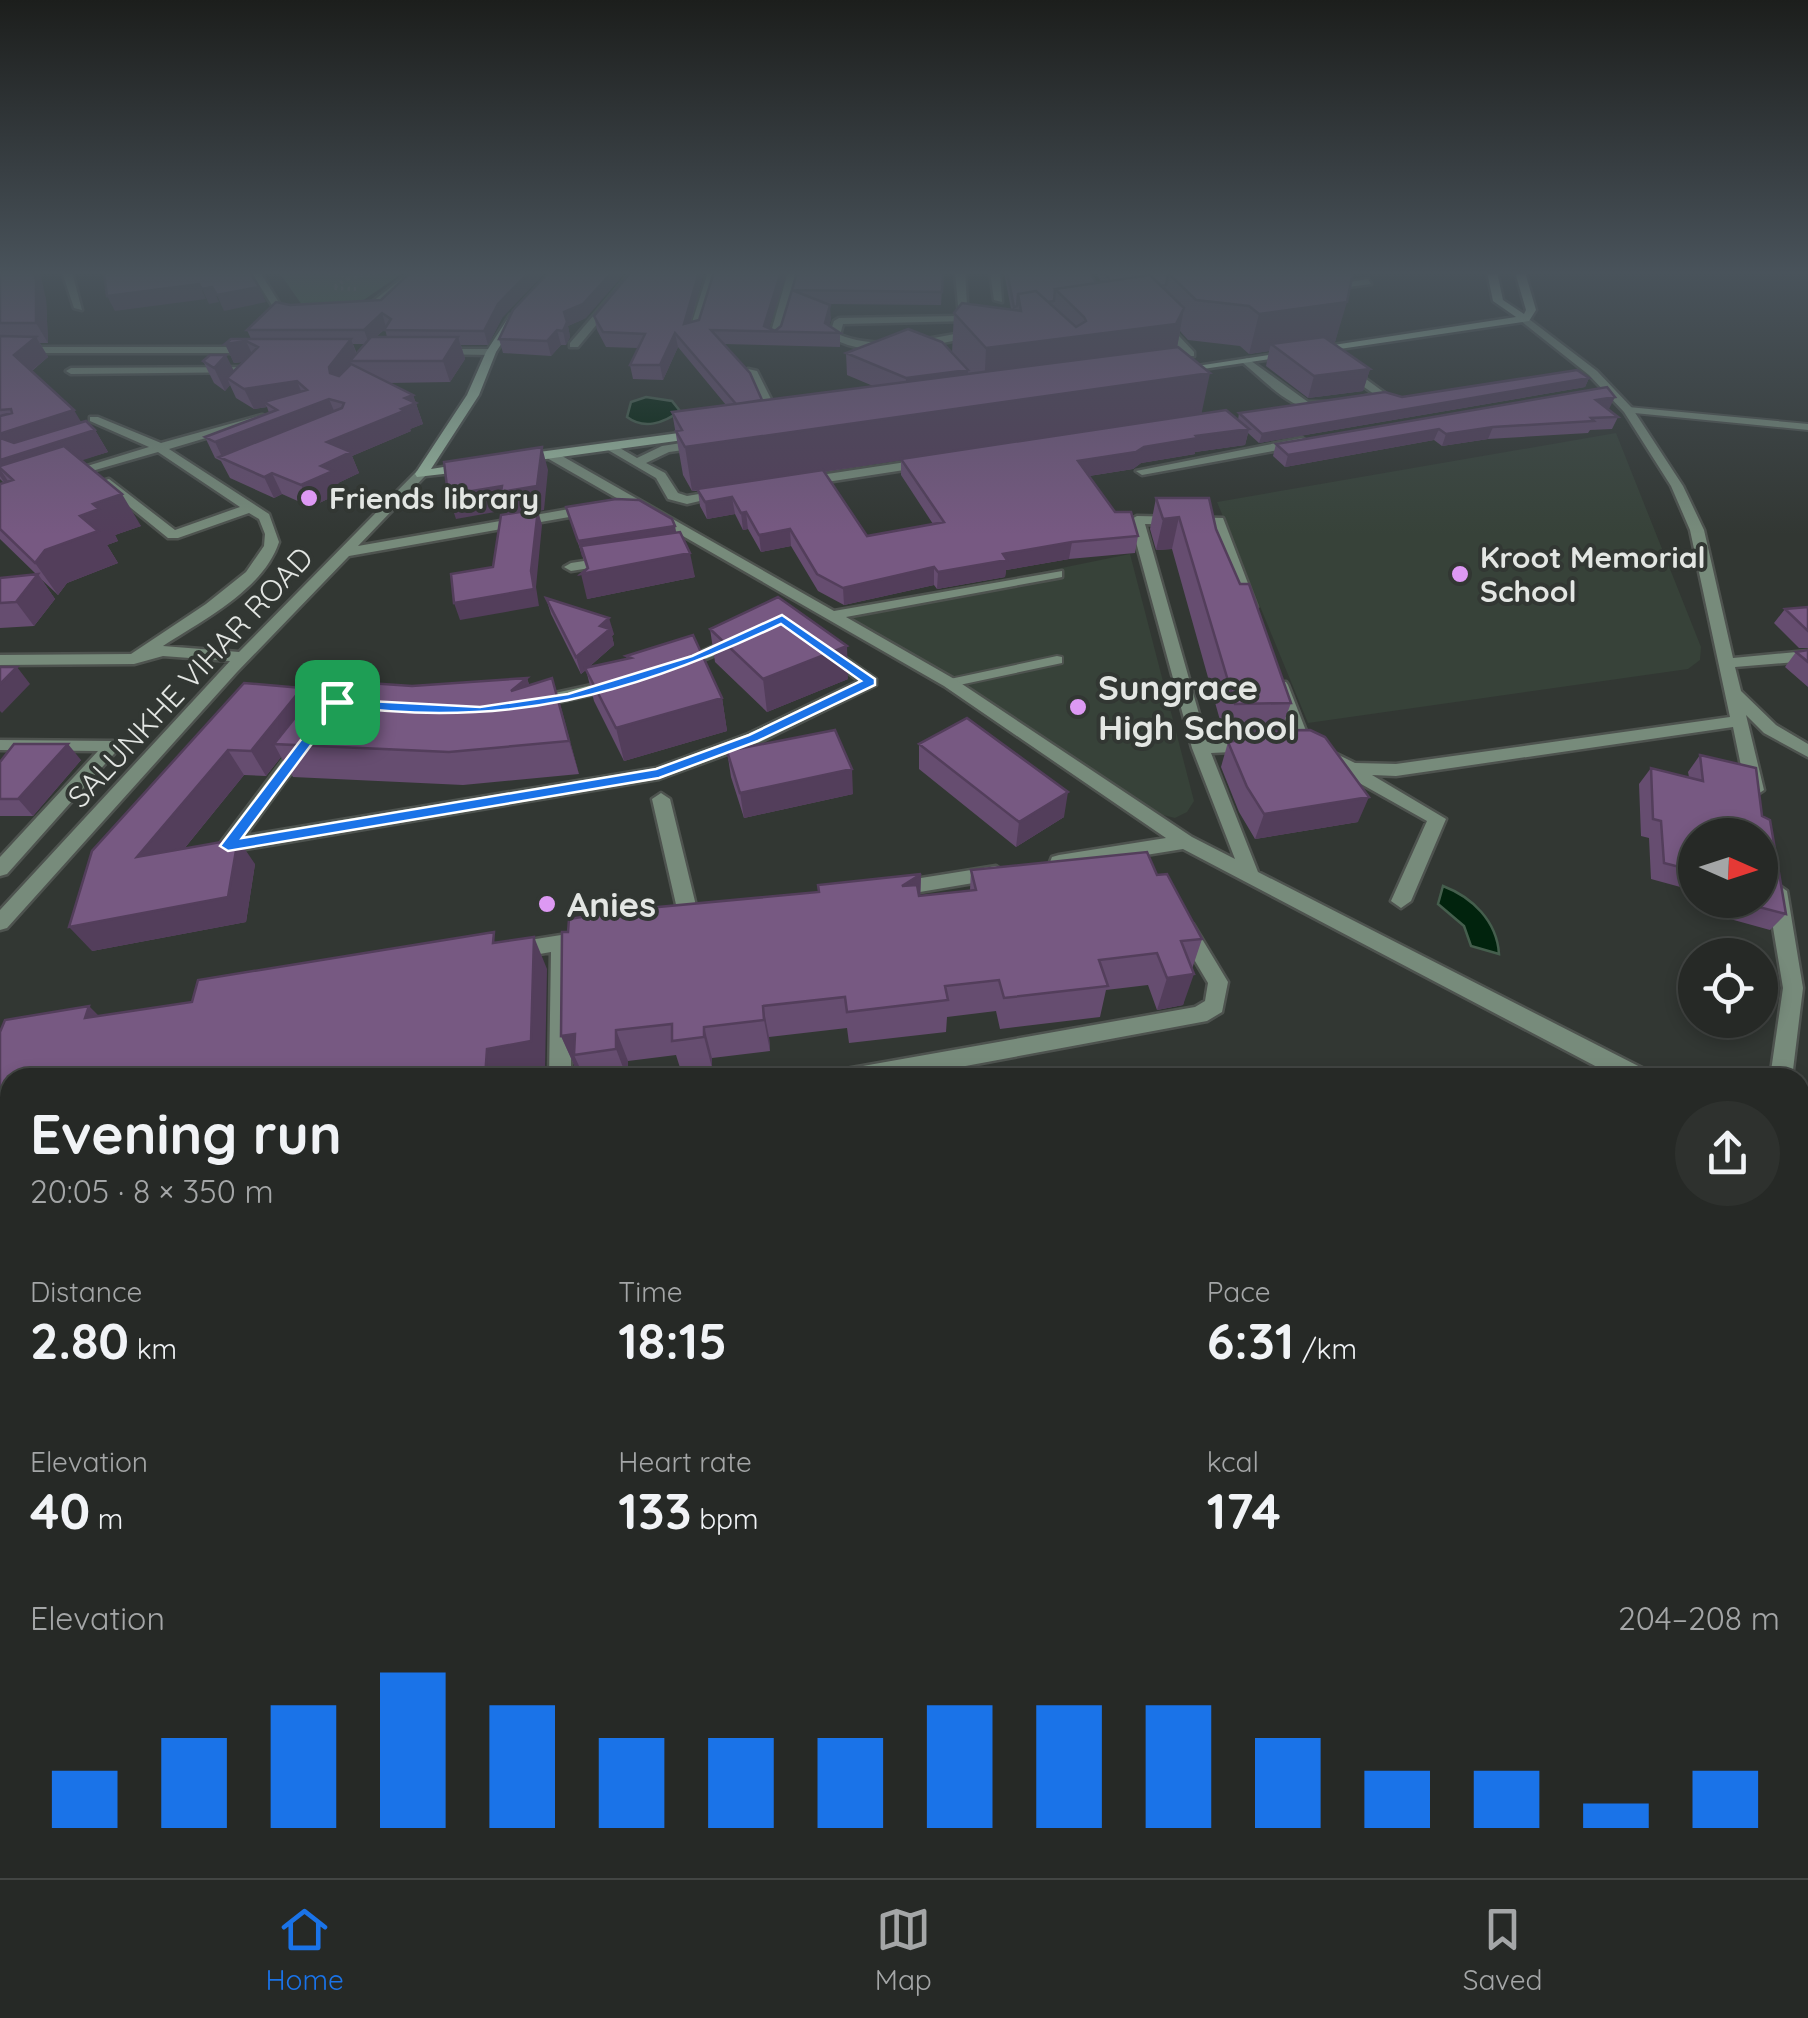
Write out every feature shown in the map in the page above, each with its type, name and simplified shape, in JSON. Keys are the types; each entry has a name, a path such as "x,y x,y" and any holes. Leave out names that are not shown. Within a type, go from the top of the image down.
{"street":[{"path":"254,360 264,360"},
{"path":"71,371 264,360"},
{"path":"244,381 264,360"},
{"name":"SALUNKHE VIHAR ROAD","path":"0,923 237,663 421,474 474,394 488,360"},
{"path":"1173,382 1162,372 1256,360"},
{"path":"1333,360 1383,396 1350,402"},
{"path":"1576,360 1589,370 1601,392 1628,410 1677,486 1697,530 1762,815"},
{"path":"1246,361 1305,406 1334,404"},
{"path":"1570,373 1589,370"},
{"path":"752,371 776,429"},
{"path":"224,414 264,418"},
{"path":"52,479 278,414"},
{"path":"94,419 157,446 264,517 272,533 271,549 261,566 224,597 134,659"},
{"path":"758,426 795,426"},
{"path":"99,435 118,429"},
{"path":"495,463 721,437 632,461"},
{"path":"1142,471 1308,441"},
{"path":"608,447 661,476 672,496 688,500 744,491"},
{"path":"551,454 633,502 688,541"},
{"path":"782,485 933,462"},
{"path":"421,474 476,466"},
{"path":"86,468 173,535 250,508"},
{"path":"207,479 224,472"},
{"path":"344,554 633,502"},
{"path":"1250,875 1200,748 1137,520 1218,521 1260,632"},
{"path":"658,540 706,545 950,684 1186,842 1621,1068"},
{"path":"610,548 574,560 629,558"},
{"path":"829,616 1057,574"},
{"path":"787,613 802,600"},
{"path":"660,672 759,631"},
{"path":"315,730 228,846 659,773 754,738 870,682 810,636"},
{"path":"1726,663 1808,656"},
{"path":"0,660 134,659 143,665 237,663"},
{"path":"1274,670 1285,745"},
{"path":"516,706 570,698 624,683"},
{"path":"214,688 232,690"},
{"path":"1732,692 1770,729 1808,750"},
{"path":"1200,748 1285,745 1352,769 1438,766 1738,721"},
{"path":"0,744 113,746 0,869"},
{"path":"1336,762 1437,818 1401,901"},
{"path":"661,800 690,922"},
{"path":"865,894 1030,867 1143,858 1186,842"},
{"path":"1778,898 1792,988 1782,1068"},
{"path":"903,1068 1199,1016 1215,1006 1218,982 1178,916"},
{"path":"484,955 616,934"},
{"path":"560,943 560,1068"}],"lane":[{"path":"1628,410 1808,426"},
{"path":"950,684 1057,660"}],"shaded area":[{"path":"646,397 672,401 680,411 654,423 640,423 627,417 631,402"},
{"name":"Kroot Memorial School","path":"1616,433 1701,647 1700,660 1688,669 1308,723 1217,502"},
{"name":"Sungrace High School","path":"1130,554 1194,801 1187,812 1175,818 1159,814 837,614"},
{"path":"1443,886 1481,912 1493,931 1499,954 1471,946 1464,926 1438,904"}],"building":[{"path":"0,360 19,360 74,410 0,436 0,416 12,413 11,409 0,410"},
{"path":"205,360 222,360 214,368"},
{"path":"245,360 335,360 330,373 339,376 351,364 413,395 405,398 416,403 327,442 351,452 321,466 333,471 301,485 272,473 264,477 219,457 342,408 344,403 329,399 215,442 205,437 277,410 264,402 307,390 297,381 244,389 227,378"},
{"path":"351,360 444,360 443,361"},
{"path":"633,360 663,360 660,365 630,365"},
{"path":"698,360 738,360 750,373 762,400 736,404"},
{"path":"862,360 958,360 968,370 906,378"},
{"path":"1080,360 1194,360 1210,373 685,447 676,431 682,430 672,412"},
{"path":"1292,360 1357,360 1370,369 1314,376"},
{"path":"1577,370 1589,378 1262,434 1239,413 1385,392 1402,397"},
{"path":"1607,387 1615,397 1596,400 1618,417 1446,434 1439,429 1288,455 1276,444"},
{"path":"1226,410 1249,429 1078,461 1115,512 1131,512 1138,536 1003,554 1007,560 938,572 934,567 843,588 817,574 790,529 759,535 732,497 705,502 697,489 823,470 867,536 944,522 901,459"},
{"path":"86,421 95,430 0,460 0,438 14,443"},
{"path":"64,446 122,494 93,504 99,509 80,516 98,531 45,550 35,563 0,529 0,484 13,480 0,466"},
{"path":"542,447 537,486 501,492 502,486 448,495 444,462"},
{"path":"1156,498 1209,498 1216,529 1240,584 1249,584 1291,703 1235,704 1179,517 1163,519"},
{"path":"616,499 639,500 672,519 675,526 578,541 566,507"},
{"path":"538,509 531,571 534,589 454,603 451,574 493,567 501,515"},
{"path":"680,532 690,553 581,574 588,568 581,546"},
{"path":"38,574 16,602 0,603 0,578"},
{"path":"778,597 847,646 763,679 710,629"},
{"path":"546,598 609,618 600,626 610,629 576,657"},
{"path":"1808,607 1808,631 1785,609"},
{"path":"693,635 722,698 616,728 585,668 631,658 626,656"},
{"path":"1808,650 1808,662 1796,652"},
{"path":"0,667 17,667 0,684"},
{"path":"527,678 511,691 552,678 569,741 449,752 274,744 325,680 412,686"},
{"path":"244,683 302,688 251,751 228,750 137,857 238,839 228,897 69,927 92,851"},
{"path":"967,718 1068,792 1019,822 919,744"},
{"path":"835,730 852,769 740,793 727,751"},
{"path":"1310,730 1325,737 1369,797 1264,814 1247,787 1228,742 1240,740 1238,731"},
{"path":"14,744 68,744 18,799 0,799 0,762"},
{"path":"1700,755 1756,768 1762,816 1766,818 1678,818 1678,867 1664,863 1661,821 1653,819 1651,768 1703,781"},
{"path":"1147,852 1157,875 1167,874 1202,939 1181,941 1194,974 1167,978 1157,953 1099,960 1108,986 1004,998 999,980 945,986 948,1000 847,1012 845,997 763,1006 764,1020 704,1027 704,1037 672,1041 672,1024 616,1030 616,1049 574,1055 575,1034 561,1036 562,932 568,932 569,919 819,892 818,885 921,874 902,886 917,885 919,896 976,890 971,870"},
{"path":"1778,867 1786,914 1778,912"},
{"path":"494,932 493,943 534,937 531,1041 487,1049 486,1068 0,1068 0,1032 5,1020 89,1006 85,1018 192,1002 198,980"}],"place":[{"name":"Friends library","path":"309,498"},
{"name":"Kroot Memorial School","path":"1460,574"},
{"name":"Sungrace High School","path":"1078,707"},
{"name":"Anies","path":"547,904"}],"route":[{"path":"782,618 870,682 754,738 659,773 228,846 337,702 380,708 480,711 570,698 697,659 782,618"}]}
